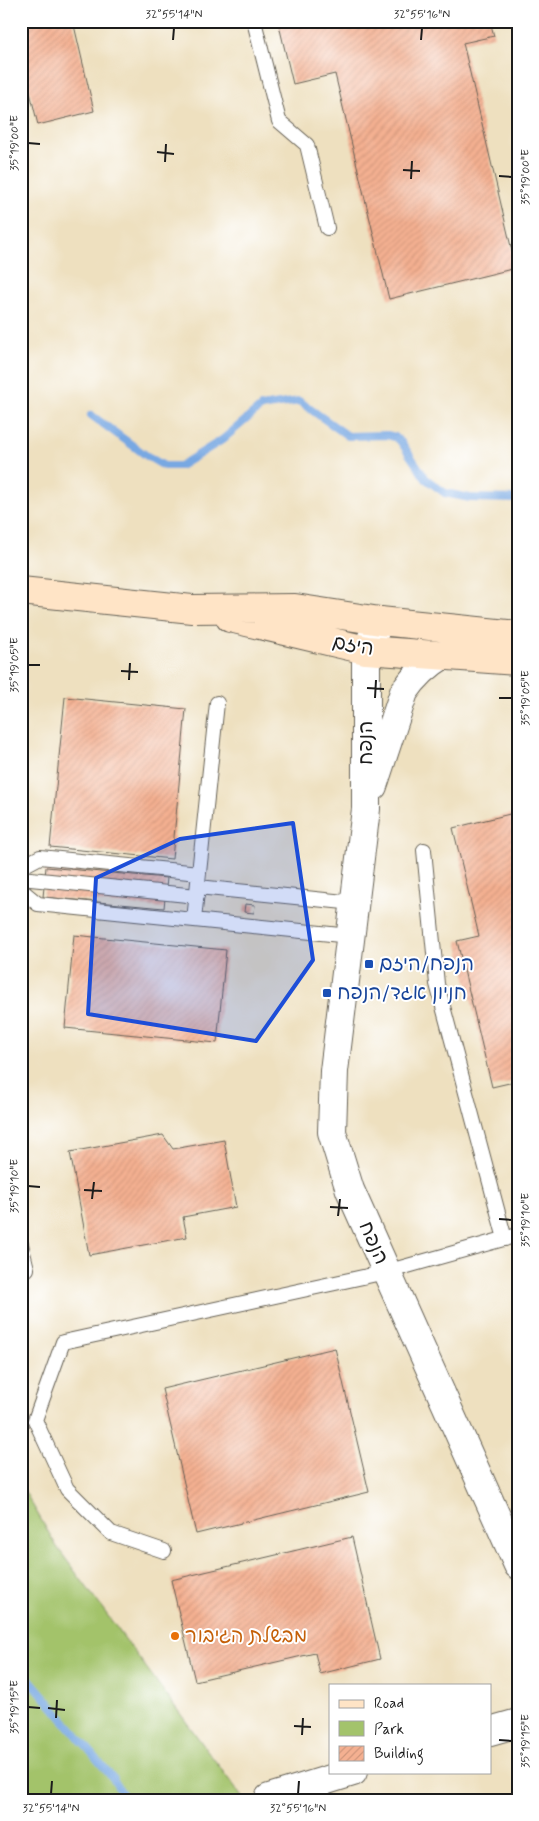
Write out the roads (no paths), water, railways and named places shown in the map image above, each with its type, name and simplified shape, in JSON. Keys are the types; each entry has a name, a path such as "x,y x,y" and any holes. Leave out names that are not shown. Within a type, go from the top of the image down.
{"street":[{"name":"היזם","path":"21,591 192,609 296,608 380,621 518,635"},
{"name":"היזם","path":"192,609 291,634 366,650 518,661"},
{"name":"הנפח","path":"380,621 366,650 366,809 334,1071 332,1132 350,1190 518,1565"},
{"name":"הנפח","path":"366,809 404,692 427,664 443,656"},
{"path":"492,1730 518,1723"},
{"path":"269,1798 347,1774"}],"lane":[{"path":"254,21 279,121 307,145 327,228"},
{"path":"194,920 217,704"},
{"path":"164,1550 111,1533 67,1489 35,1420 64,1342 386,1272 512,1237 437,984 424,850"},
{"path":"21,867 40,857 199,873"},
{"path":"21,878 354,903"},
{"path":"21,890 38,904 350,936"},
{"path":"21,1244 27,1268"}],"waterway":[{"path":"91,415 147,456 164,466 180,466 222,440 261,407 299,401 348,436 387,435 395,437 401,442 426,479 445,493 470,498 518,499"},
{"path":"21,1669 112,1777 126,1800"}],"place":[{"name":"הנפח/היזם","path":"369,964"},
{"name":"חניון אגד/הנפח","path":"327,993"},
{"name":"מבשלת הגיבור","path":"175,1636"}]}
